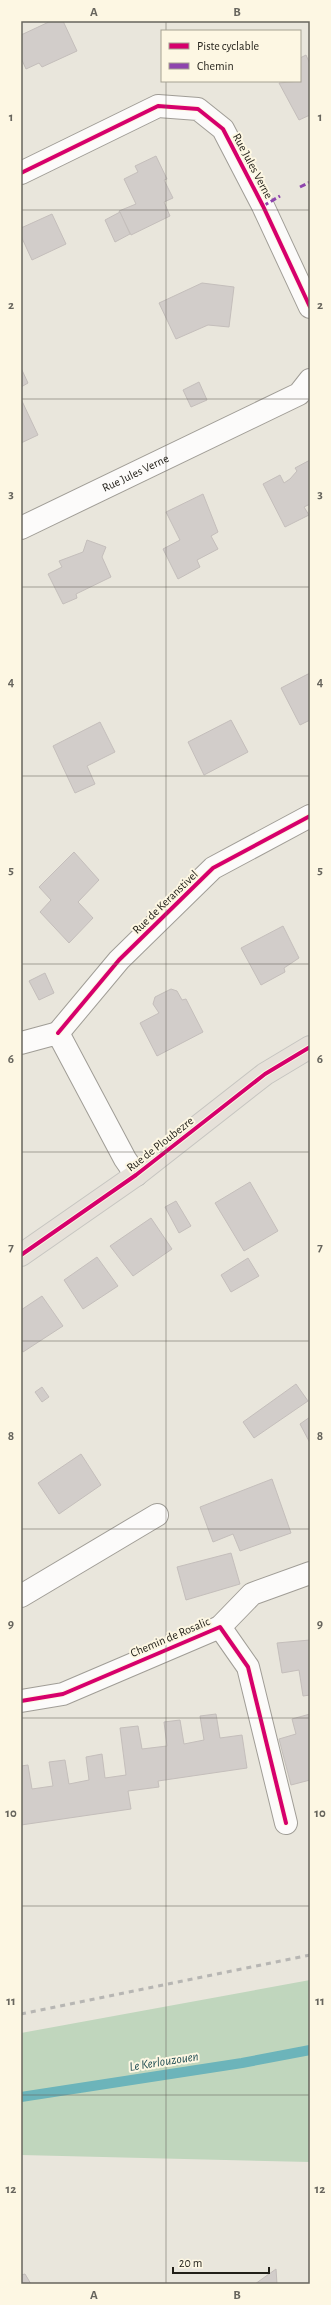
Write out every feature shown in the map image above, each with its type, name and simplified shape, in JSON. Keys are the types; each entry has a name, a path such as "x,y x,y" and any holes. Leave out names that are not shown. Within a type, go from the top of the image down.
{"main road":[{"name":"Rue de Ploubezre","path":"21,1256 136,1175 265,1074 310,1047"}],"street":[{"name":"Rue Jules Verne","path":"21,173 158,106 198,110 223,129 263,206 310,307"},
{"name":"Rue Jules Verne","path":"21,528 298,394 310,380"},
{"name":"Rue de Keranstivel","path":"58,1033 119,960 213,868 310,816"},
{"path":"21,1043 58,1033 125,1159 136,1175"},
{"path":"21,1596 157,1515"},
{"name":"Chemin de Rosalic","path":"21,1701 62,1694 220,1627 252,1594 310,1574"},
{"name":"Chemin de Rosalic","path":"220,1627 248,1667 286,1823"}],"green space":[{"path":"310,1980 310,2162 21,2155 21,2033"}],"building":[{"path":"51,21 63,21 77,51 42,67 39,63 26,69 21,58 21,35"},
{"path":"306,55 310,64 310,115 299,120 279,83 301,82 301,58"},
{"path":"156,156 167,179 164,180 173,198 164,202 170,216 131,235 119,211 136,204 124,179 138,172 135,166"},
{"path":"120,212 130,234 115,242 105,220"},
{"path":"52,214 66,244 32,260 21,236 21,228"},
{"path":"202,283 234,287 229,327 208,325 176,339 159,303"},
{"path":"21,368 28,383 21,387"},
{"path":"199,382 207,400 191,407 183,390"},
{"path":"21,399 38,435 21,443"},
{"path":"310,460 310,504 304,507 309,515 285,527 263,484 280,475 284,483 297,471 295,468"},
{"path":"203,494 218,532 211,536 218,549 197,560 200,567 178,579 163,549 180,540 166,512"},
{"path":"87,540 106,547 102,557 111,577 76,594 77,598 63,604 48,574 62,567 59,561 83,552"},
{"path":"310,673 310,720 300,725 281,688"},
{"path":"231,720 248,752 204,775 188,742"},
{"path":"100,722 115,752 87,766 95,784 75,793 53,746"},
{"path":"74,852 99,880 78,902 93,918 69,943 40,912 51,900 39,887"},
{"path":"283,926 299,958 284,968 285,972 261,985 241,948"},
{"path":"45,973 54,993 39,1000 29,981"},
{"path":"171,989 177,991 182,1000 186,999 203,1032 157,1056 140,1023 159,1013 153,1004 155,997"},
{"path":"250,1182 278,1231 244,1251 215,1203"},
{"path":"176,1201 191,1226 179,1233 165,1207"},
{"path":"151,1218 172,1249 133,1276 110,1246"},
{"path":"97,1257 118,1286 83,1309 64,1280"},
{"path":"248,1258 259,1276 231,1292 221,1275"},
{"path":"42,1296 63,1326 23,1352 21,1349 21,1310"},
{"path":"296,1384 308,1401 254,1438 243,1422"},
{"path":"42,1387 49,1397 42,1402 35,1392"},
{"path":"310,1417 310,1443 300,1424"},
{"path":"81,1454 101,1485 59,1514 38,1483"},
{"path":"272,1479 291,1533 240,1551 233,1534 213,1542 200,1507"},
{"path":"231,1553 240,1584 186,1600 177,1567"},
{"path":"310,1640 310,1695 303,1696 299,1670 282,1673 277,1643"},
{"path":"216,1714 220,1738 242,1735 247,1768 158,1781 159,1787 128,1791 131,1809 21,1825 21,1766 28,1765 32,1789 53,1786 49,1762 65,1760 69,1784 89,1780 86,1757 102,1754 105,1778 126,1775 120,1728 138,1726 142,1749 167,1746 164,1722 180,1720 184,1744 204,1740 200,1716"},
{"path":"310,1714 310,1780 291,1785 279,1739 296,1734 292,1719"},
{"path":"276,2269 277,2284 255,2284"},
{"path":"25,2274 31,2284 21,2284 21,2275"}],"waterway":[{"name":"Le Kerlouzouen","path":"21,2097 242,2063 310,2050"}],"railway":[{"path":"21,2014 310,1955"}],"marked path":[{"path":"300,187 310,182"},
{"path":"263,206 280,196"}],"cycle path":[{"path":"21,173 158,106 198,109 223,129 263,206 310,307"},
{"path":"58,1033 119,960 213,868 310,816"},
{"path":"21,1255 136,1175 265,1074 310,1047"},
{"path":"21,1701 63,1694 220,1627 248,1667 286,1823"}]}
